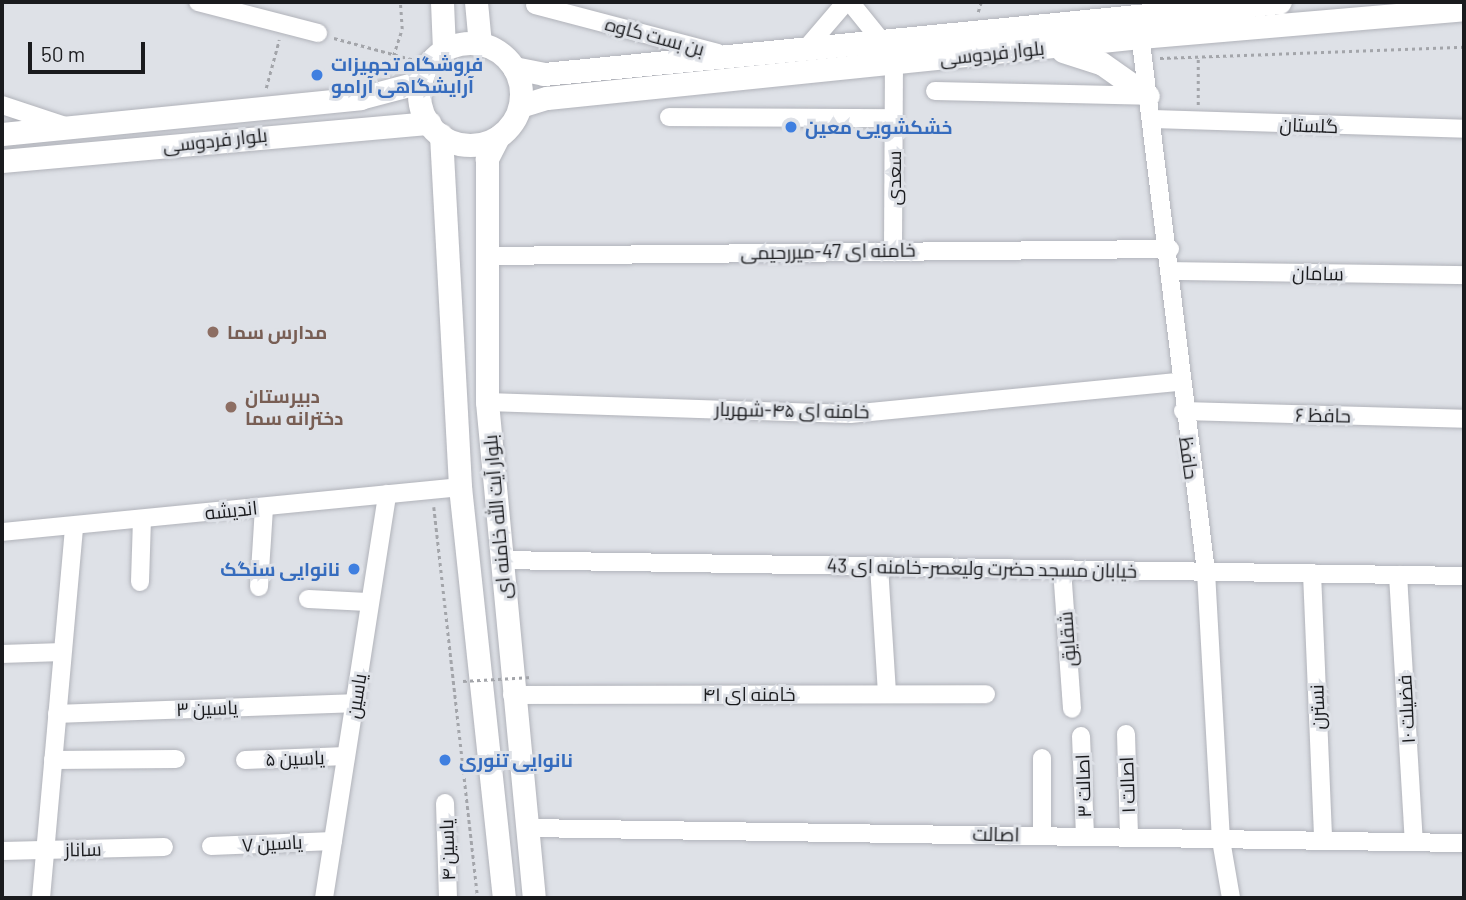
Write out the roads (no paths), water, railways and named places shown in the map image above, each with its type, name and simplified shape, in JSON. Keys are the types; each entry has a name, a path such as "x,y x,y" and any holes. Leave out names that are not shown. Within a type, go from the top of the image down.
{"main road":[{"name":"بلوار فردوسی","path":"520,106 547,98 889,54 1140,38 1196,6 1279,2"},
{"path":"431,65 480,44 503,55 514,68 520,106 498,137 469,145 435,129 421,108 442,10 461,23 477,7"},
{"path":"477,7 480,44"},
{"name":"بلوار فردوسی","path":"514,68 544,74 803,51 889,54 1043,48 1464,9"},
{"path":"1043,48 1101,63 1148,96"},
{"name":"بلوار فردوسی","path":"2,134 360,98 431,65"},
{"name":"بلوار فردوسی","path":"2,161 435,129"},
{"name":"بلوار آیت الله خامنه ای","path":"435,129 447,198 460,487 504,898"},
{"name":"بلوار آیت الله خامنه ای","path":"498,137 487,159 487,402 512,695 534,898"},
{"path":"447,198 473,187 487,204"}],"street":[{"path":"198,2 318,33"},
{"path":"803,51 848,2 889,54"},
{"name":"بن بست کاوه","path":"535,5 735,57"},
{"name":"حافظ","path":"1140,38 1154,119 1170,249 1179,382 1206,572 1221,840 1231,898"},
{"name":"سعدی","path":"889,54 894,118 893,250"},
{"path":"935,91 1148,96"},
{"path":"2,105 68,127"},
{"path":"669,117 894,118"},
{"name":"گلستان","path":"1154,119 1464,129"},
{"name":"خامنه ای 47-میررحیمی","path":"486,256 1170,249"},
{"name":"سامان","path":"1172,271 1464,275"},
{"name":"خامنه ای ۴۵-شهریار","path":"487,402 850,414 1179,382"},
{"name":"حافظ ۶","path":"1183,411 1464,419"},
{"name":"اندیشه","path":"2,532 460,487"},
{"name":"یاسین","path":"324,898 357,703 368,602 387,494"},
{"path":"259,587 264,507"},
{"path":"140,582 142,519"},
{"path":"41,898 74,526"},
{"name":"خیابان مسجد حضرت ولیعصر-خامنه ای 43","path":"500,560 1464,576"},
{"path":"879,566 887,693"},
{"name":"شقایق","path":"1062,569 1072,709"},
{"name":"نسترن","path":"1312,573 1323,840"},
{"name":"فضیلت ۱۰","path":"1398,575 1414,842"},
{"path":"308,599 368,602"},
{"path":"2,654 62,652"},
{"name":"خامنه ای ۴۱","path":"512,695 986,694"},
{"name":"یاسین ۳","path":"57,714 357,703"},
{"name":"اصالت ۱","path":"1125,734 1129,836"},
{"name":"اصالت ۳","path":"1081,736 1085,835"},
{"name":"یاسین ۵","path":"245,760 346,756"},
{"path":"1042,758 1042,834"},
{"path":"53,760 176,759"},
{"name":"یاسین ۴","path":"445,803 448,898"},
{"name":"اصالت","path":"527,828 1042,834 1221,840 1464,843"},
{"name":"یاسین ۷","path":"211,846 332,841"},
{"name":"ساناز","path":"2,851 164,847"}],"place":[{"name":"فروشگاه تجهیزات آرایشگاهی آرامو","path":"317,75"},
{"name":"خشکشویی معین","path":"791,127"},
{"name":"مدارس سما","path":"213,332"},
{"name":"دبیرستان دخترانه سما","path":"231,407"},
{"name":"نانوایی سنگک","path":"354,569"},
{"name":"نانوایی تنوری","path":"445,760"}]}
